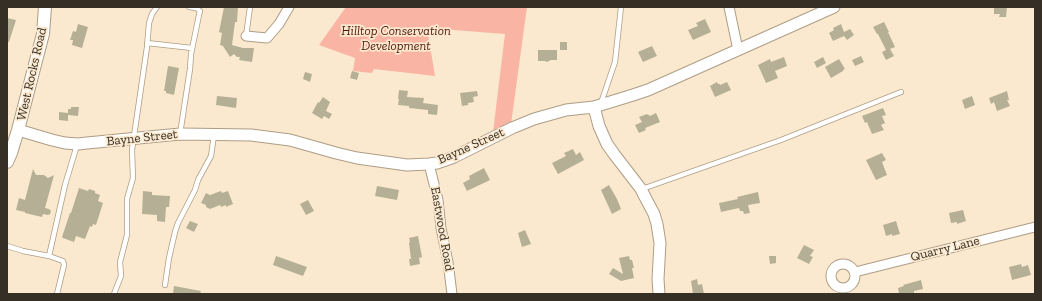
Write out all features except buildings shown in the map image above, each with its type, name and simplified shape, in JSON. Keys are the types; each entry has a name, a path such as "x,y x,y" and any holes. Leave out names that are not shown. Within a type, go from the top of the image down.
{"main road":[{"name":"West Rocks Road","path":"7,162 18,130 43,34 45,7"}],"street":[{"path":"246,36 267,38 279,24 290,7"},
{"path":"729,7 738,50"},
{"name":"Bayne Street","path":"18,130 52,140 78,144 180,134 251,135 296,141 357,158 407,165 437,163 454,157 512,128 534,119 566,110 597,106 648,90 834,7"},
{"path":"597,106 600,126 607,144 641,189 654,214 660,243 658,279 659,294"},
{"name":"Eastwood Road","path":"429,164 438,200 452,294"},
{"name":"Quarry Lane","path":"855,272 1035,227"}],"lane":[{"path":"114,294 120,276 120,262 126,235 127,199 132,178 133,138 149,22 157,7"},
{"path":"180,134 191,54 200,11 196,8 189,7"},
{"path":"246,36 250,7"},
{"path":"597,106 615,62 621,7"},
{"path":"147,43 192,48"},
{"path":"641,189 781,140 901,92"},
{"path":"165,285 175,232 195,190 198,180 211,156 214,134"},
{"path":"49,256 65,185 78,144"},
{"path":"7,246 49,256 63,261 64,265 57,294"}],"green space":[{"name":"Hilltop Conservation Development","path":"346,7 527,7 511,124 493,132 505,34 427,28 435,76 374,69 372,73 353,71 355,58 319,45"}]}
